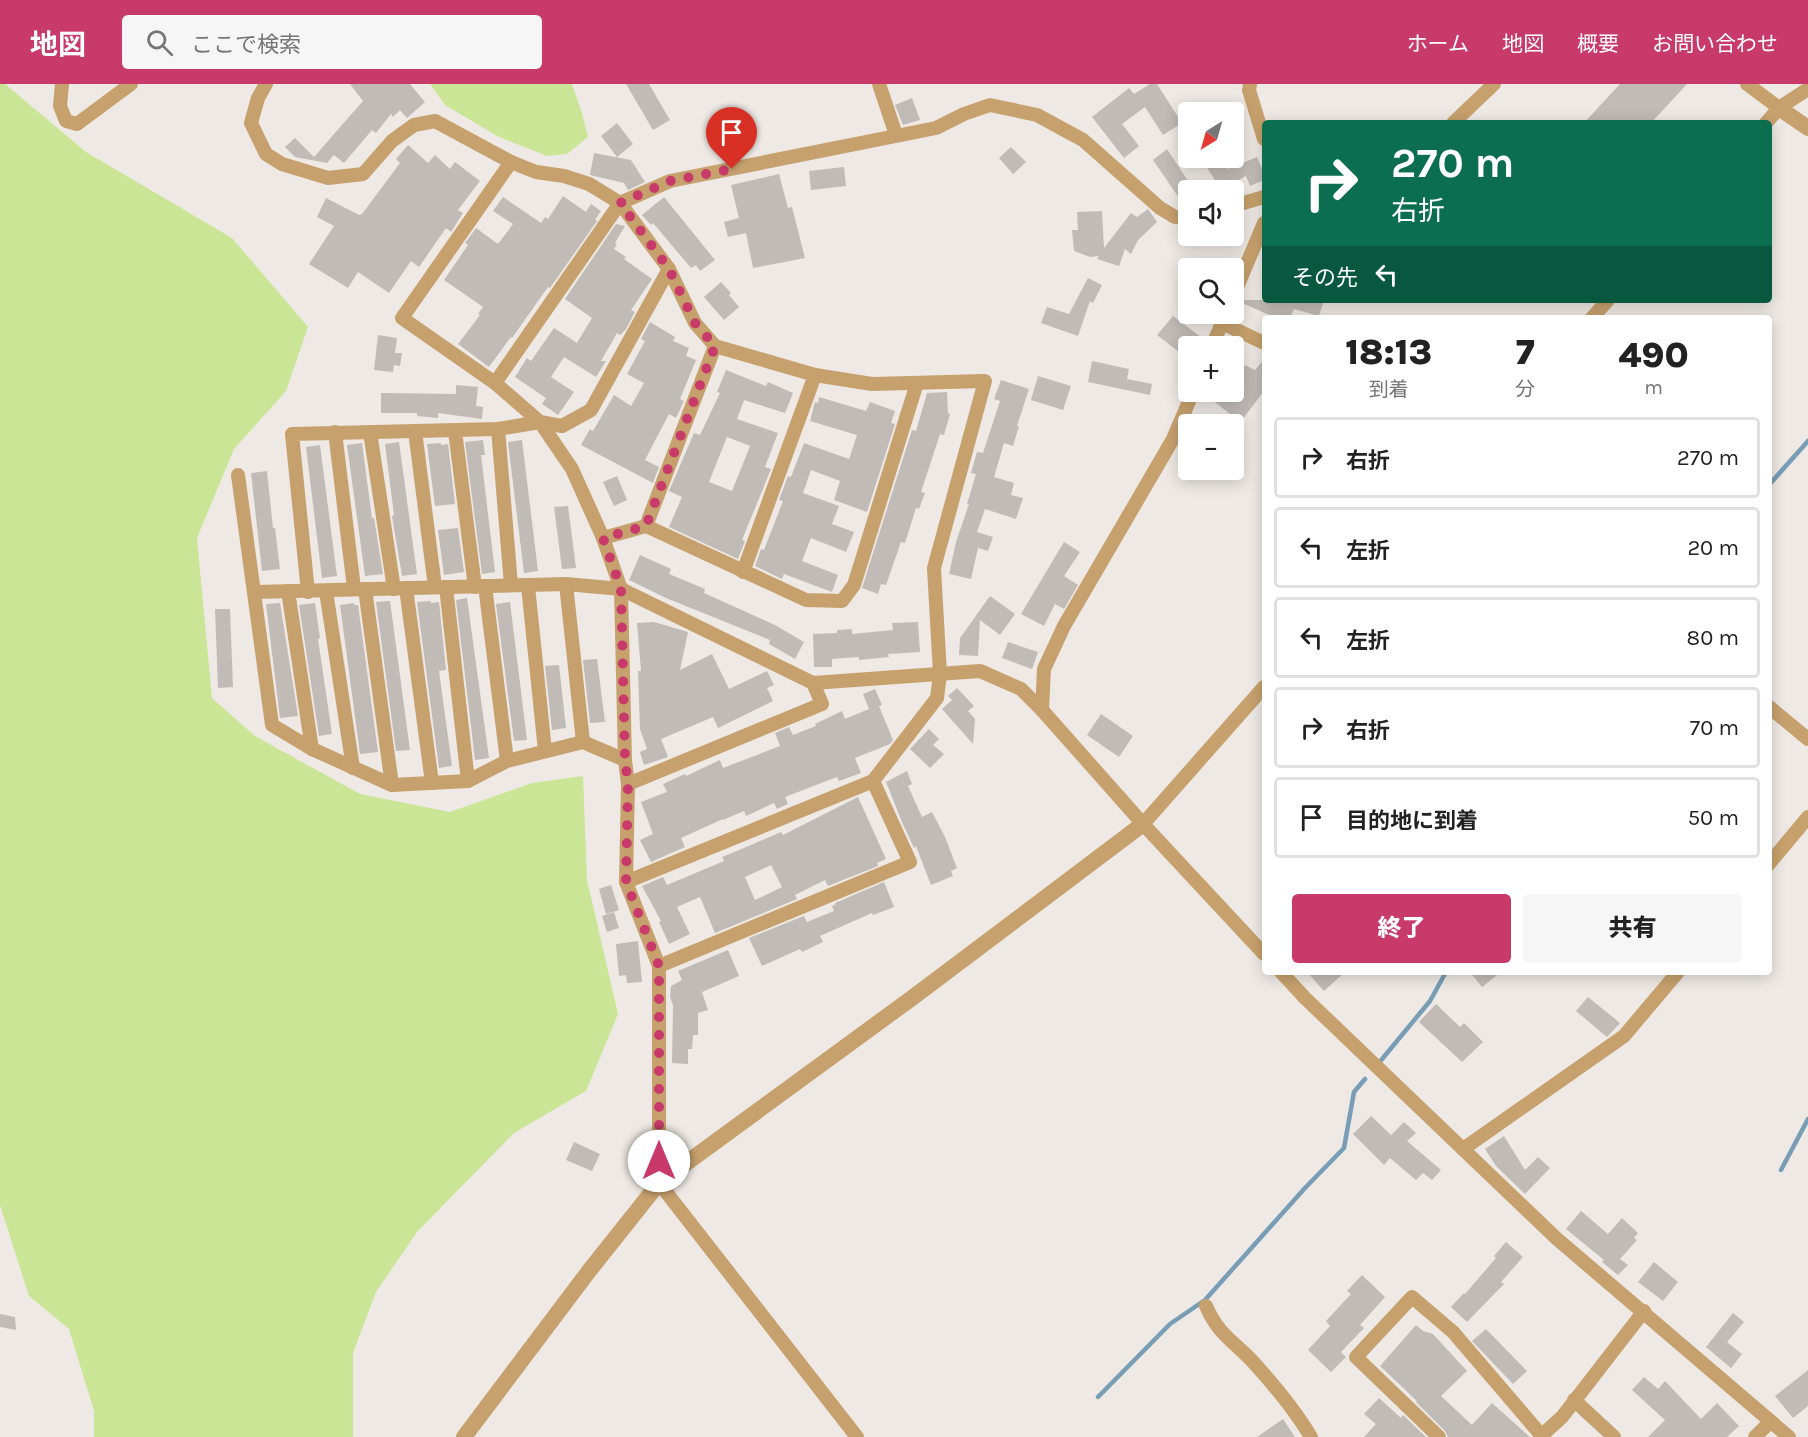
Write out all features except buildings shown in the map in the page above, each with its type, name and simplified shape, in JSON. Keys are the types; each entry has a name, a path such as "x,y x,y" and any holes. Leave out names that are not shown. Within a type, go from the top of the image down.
{"street":[{"path":"62,84 60,106 66,121 77,124 132,84"},
{"path":"266,84 258,98 250,123 266,154 282,164 328,178 363,174 392,141 414,125 435,121 511,162 536,172 564,176 589,184 620,203 669,269 695,323 715,346 815,375 872,384 985,381 934,568 940,674 937,698 873,781 626,882"},
{"path":"879,84 896,135"},
{"path":"1250,84 1249,90 1262,133"},
{"path":"1456,120 1494,84"},
{"path":"1747,84 1808,128"},
{"path":"1769,120 1779,108 1808,89"},
{"path":"495,383 620,203 670,181 936,128 964,114 990,105 1037,115 1083,140 1160,208 1178,217"},
{"path":"511,162 402,318 495,383 540,422 572,469 603,538 621,589 625,760 628,784 626,882 659,966 659,1183 857,1437"},
{"path":"1244,203 1262,198"},
{"path":"1244,271 1262,228"},
{"path":"308,592 292,434 498,429 540,422 562,426 591,410 669,269"},
{"path":"1595,315 1605,303"},
{"path":"1234,324 1262,342"},
{"path":"646,526 715,346"},
{"path":"743,572 815,375"},
{"path":"603,538 646,526 806,600 842,601 854,585 917,383"},
{"path":"1042,710 1044,669 1064,626 1173,439 1189,402"},
{"path":"498,429 511,585"},
{"path":"415,431 468,781"},
{"path":"455,431 507,761"},
{"path":"335,432 392,785"},
{"path":"370,432 400,589 432,783"},
{"path":"238,475 272,725 312,748 392,785 468,781 507,761 583,742 625,760"},
{"path":"255,592 566,584 621,589 813,683 980,671 1021,689 1262,952"},
{"path":"566,584 583,742"},
{"path":"528,586 544,750"},
{"path":"288,591 312,748"},
{"path":"326,591 353,768"},
{"path":"628,784 822,704 813,683"},
{"path":"464,1437 582,1280 659,1183 921,991 1143,824 1262,689"},
{"path":"1772,709 1808,739"},
{"path":"659,966 910,862 873,781"},
{"path":"1772,860 1808,817"},
{"path":"1284,975 1556,1238 1789,1437"},
{"path":"1463,1149 1624,1036 1675,975"},
{"path":"1439,1437 1356,1357 1412,1297 1453,1332 1541,1436 1562,1417 1644,1311"},
{"path":"1206,1306 1222,1334 1252,1361 1297,1412 1311,1437"},
{"path":"1575,1400 1614,1437"},
{"path":"1755,1437 1770,1422"}],"green space":[{"path":"0,84 5,84 86,152 232,238 308,327 286,391 234,449 197,538 212,698 255,736 360,794 450,812 532,783 583,776 587,880 618,1014 586,1091 514,1133 417,1232 376,1292 353,1353 353,1437 94,1437 94,1411 69,1329 29,1296 0,1205"},
{"path":"430,84 572,84 588,137 567,154 547,156 499,137 445,105"}],"waterway":[{"path":"1772,482 1808,441"},
{"path":"1378,1064 1430,1001 1444,975"},
{"path":"1098,1397 1170,1324 1205,1300 1344,1148 1354,1092 1365,1079"},
{"path":"1781,1170 1808,1119"}],"route":[{"path":"659,1161 659,966 626,882 628,784 625,760 621,589 603,538 646,526 715,346 695,323 669,269 620,203 670,181 732,169"}]}
